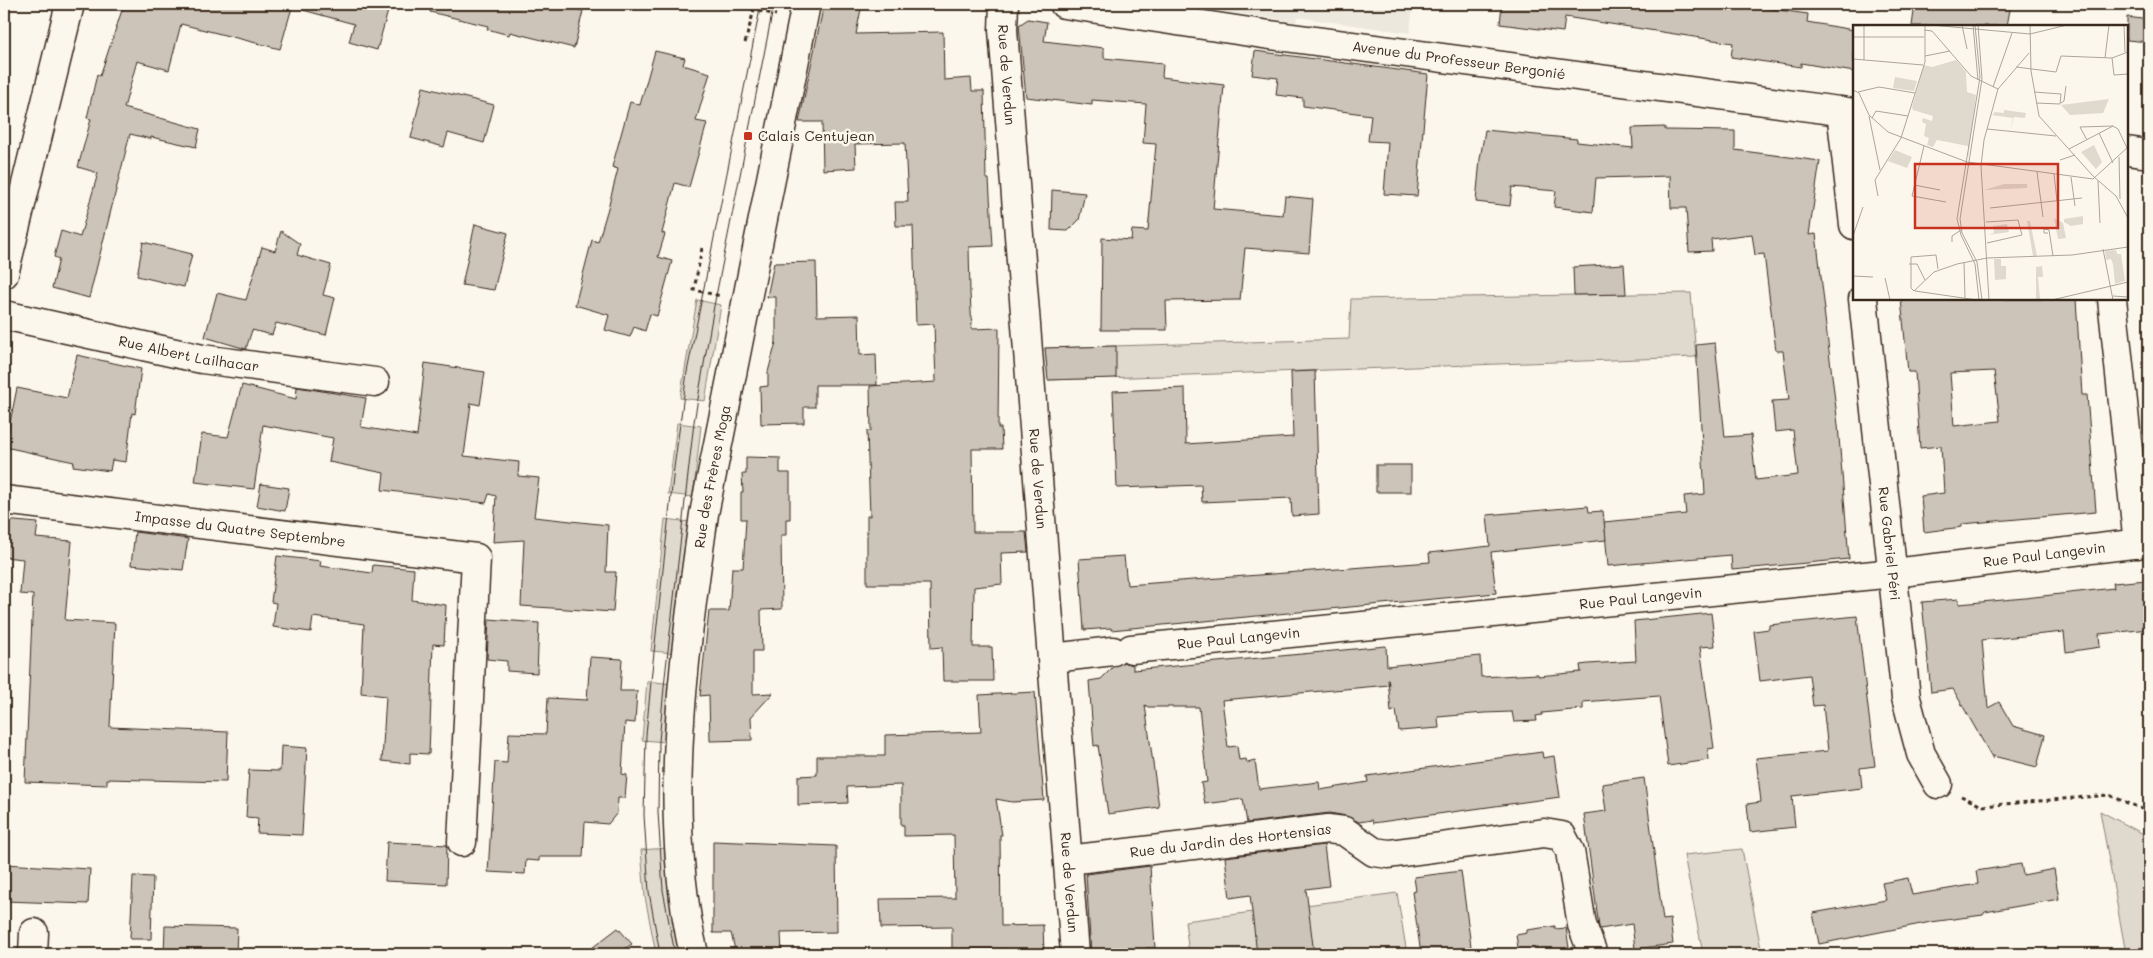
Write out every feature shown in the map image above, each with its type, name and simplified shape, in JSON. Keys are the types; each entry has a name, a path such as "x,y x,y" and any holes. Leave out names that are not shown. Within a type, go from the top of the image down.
{"street":[{"path":"4,274 70,4"},
{"name":"Rue des Frères Moga","path":"694,954 684,912 676,815 678,754 693,594 703,523 806,4"},
{"name":"Rue de Verdun","path":"1004,4 1003,30 1075,954"},
{"name":"Avenue du Professeur Bergonié","path":"1064,4 1263,34 1848,112"},
{"path":"1848,112 1853,206"},
{"path":"2128,151 2149,154"},
{"name":"Rue Gabriel Péri","path":"1863,300 1906,698 1921,754 1938,784"},
{"path":"2112,300 2144,543"},
{"name":"Rue Albert Lailhacar","path":"4,315 202,359 376,382"},
{"name":"Impasse du Quatre Septembre","path":"4,500 476,558 462,842"},
{"name":"Rue Paul Langevin","path":"1053,658 1894,573 2144,543"},
{"name":"Rue du Jardin des Hortensias","path":"1068,860 1328,830 1344,831 1374,852 1389,854 1544,833 1553,834 1562,836 1570,851 1582,925 1593,954"}],"path":[{"path":"745,43 754,10"},
{"path":"702,248 694,290 746,302"},
{"path":"1938,784 1982,806 2109,794 2149,812"}],"shaded area":[{"path":"1214,4 1413,4 1410,33 1297,17 1296,22 1214,10"},
{"path":"1691,293 1696,357 1048,380 1045,348 1349,339 1351,299"},
{"path":"697,300 721,305 705,401 680,398"},
{"path":"677,423 701,426 693,497 668,494"},
{"path":"665,519 690,522 675,653 651,651"},
{"path":"647,681 672,684 666,742 642,740"},
{"path":"2100,811 2149,837 2149,954 2126,954"},
{"path":"667,848 681,954 656,954 645,897 641,850"},
{"path":"1742,849 1762,954 1703,954 1684,855"},
{"path":"1397,893 1407,954 1189,954 1185,921"}],"building":[{"path":"124,4 293,4 280,49 181,24 169,70 137,61 124,108 200,129 196,147 130,134 89,298 52,288 59,259 54,257 61,231 80,237 98,173 78,167 91,119 87,118 97,74 100,76"},
{"path":"304,4 390,4 377,50 349,42 354,24 303,10"},
{"path":"431,4 556,4 583,11 574,48 510,32 509,35 487,29 488,26 430,12"},
{"path":"824,4 862,4 856,34 943,32 944,80 971,78 972,91 984,91 986,179 989,179 993,246 969,247 970,293 972,329 999,328 998,428 1001,428 1002,449 972,449 973,532 1026,532 1028,552 1001,553 1002,584 974,587 973,647 992,647 993,681 943,681 942,647 931,648 930,584 867,584 867,516 870,516 867,431 871,431 870,386 936,382 934,324 916,325 913,226 896,226 895,202 908,202 905,143 855,144 856,168 823,170 822,122 799,122"},
{"path":"1502,4 1735,4 1808,14 1807,22 1853,30 1853,72 1801,63 1801,67 1731,57 1733,43 1565,17 1563,32 1500,24"},
{"path":"1915,4 2011,4 2007,25 1912,25"},
{"path":"2127,17 2149,20 2149,42 2128,40"},
{"path":"1028,19 1047,22 1044,41 1104,48 1104,58 1163,64 1162,77 1224,85 1213,209 1283,215 1285,196 1313,199 1309,253 1245,248 1240,300 1166,301 1167,330 1101,330 1102,238 1131,240 1132,230 1148,231 1156,144 1143,143 1146,104 1092,100 1092,105 1026,97 1019,25"},
{"path":"655,51 685,58 683,65 710,73 696,121 707,123 689,187 675,183 662,233 665,234 658,257 672,261 657,316 650,314 645,331 634,327 630,337 605,330 609,315 575,305 592,240 598,242 608,208 618,169 612,167 630,102 640,105"},
{"path":"1255,51 1428,74 1417,196 1384,194 1388,142 1368,141 1371,115 1303,106 1303,98 1276,95 1278,78 1252,75"},
{"path":"423,87 494,105 484,143 448,133 444,147 411,138"},
{"path":"1665,127 1665,130 1735,131 1735,150 1820,161 1809,235 1816,234 1838,425 1849,559 1732,570 1731,555 1608,566 1604,522 1686,514 1684,496 1705,494 1696,345 1715,343 1725,437 1751,435 1756,480 1798,475 1793,430 1775,432 1772,401 1789,400 1783,351 1776,351 1764,254 1755,255 1752,234 1711,239 1712,251 1689,252 1686,208 1671,208 1670,176 1596,178 1593,212 1554,207 1556,191 1512,187 1510,206 1476,202 1480,159 1485,130 1577,139 1577,142 1633,148 1632,128"},
{"path":"1052,190 1085,193 1079,220 1068,231 1051,230"},
{"path":"475,224 508,233 494,290 462,285"},
{"path":"281,231 300,244 297,255 331,265 323,295 335,298 326,335 276,323 272,335 252,330 246,349 205,337 217,293 246,300 262,247 275,251"},
{"path":"143,242 192,254 184,287 137,276"},
{"path":"816,262 817,316 859,315 860,355 876,354 877,385 815,385 815,407 804,407 804,423 761,424 760,387 768,386 768,372 776,342 776,297 767,297 774,263"},
{"path":"1624,264 1626,294 1574,295 1573,267"},
{"path":"1901,300 2076,300 2082,395 2087,395 2096,512 1962,524 1962,527 1924,532 1921,496 1944,493 1941,446 1920,448 1915,372 1908,372","holes":["1994,371 2000,421 1954,426 1950,373"]},
{"path":"1116,346 1116,378 1048,380 1045,348"},
{"path":"77,355 141,369 135,414 132,413 126,462 112,460 110,471 73,466 74,462 5,447 17,388 67,398"},
{"path":"425,363 485,372 480,405 471,403 464,456 519,462 518,476 539,478 534,517 608,525 606,572 616,572 613,612 521,606 524,540 493,542 496,496 489,494 486,503 382,490 384,473 329,462 333,438 263,425 254,489 195,482 202,434 228,437 242,385 296,399 297,387 366,398 361,427 417,436"},
{"path":"1315,371 1319,514 1292,516 1291,498 1202,502 1201,485 1117,488 1113,391 1185,388 1186,444 1293,437 1291,372"},
{"path":"746,457 780,458 780,473 790,473 790,519 786,519 786,535 781,535 782,609 761,610 762,651 753,651 753,694 773,693 751,717 752,740 710,741 709,695 700,696 709,611 729,611 732,568 743,568 746,519 741,519 741,492 743,492 742,474 746,474"},
{"path":"1376,465 1411,465 1411,492 1376,492"},
{"path":"261,484 289,488 285,511 257,506"},
{"path":"1588,506 1589,512 1603,511 1606,540 1491,552 1496,593 1111,630 1111,628 1084,630 1079,559 1124,556 1127,585 1430,562 1429,553 1490,546 1487,515"},
{"path":"4,520 38,523 36,538 72,541 65,620 115,623 110,727 228,732 226,782 107,779 107,785 25,782 33,595 20,594 23,559 4,557"},
{"path":"135,532 188,539 183,570 131,565"},
{"path":"277,556 321,561 320,566 372,573 373,565 414,569 412,600 446,605 444,645 433,644 429,754 410,753 410,764 382,761 386,696 361,693 364,624 313,617 311,632 273,627 276,603 271,602"},
{"path":"2147,580 2149,629 2099,634 2100,647 2066,652 2064,632 1982,640 1988,708 1999,702 2013,726 2045,735 2037,767 1993,756 1993,759 1953,689 1931,692 1922,602 1959,599 1959,604 2025,598 2114,588 2113,583"},
{"path":"1711,613 1715,646 1700,647 1714,748 1708,749 1709,760 1668,766 1659,696 1583,702 1583,709 1542,713 1542,715 1536,716 1537,721 1514,722 1512,712 1438,717 1439,728 1399,731 1396,710 1391,712 1389,685 1222,700 1228,747 1237,746 1239,760 1246,759 1247,763 1255,761 1259,789 1319,782 1320,790 1368,782 1367,776 1542,752 1543,758 1554,756 1560,797 1373,823 1372,820 1359,822 1346,816 1330,813 1247,823 1243,799 1205,804 1201,783 1207,782 1199,707 1148,707 1145,705 1159,807 1108,814 1098,745 1094,746 1089,681 1101,679 1113,667 1123,662 1133,665 1133,670 1386,646 1387,666 1480,656 1481,677 1538,674 1538,676 1581,672 1580,665 1636,661 1634,621"},
{"path":"1857,616 1875,766 1860,768 1862,788 1792,796 1795,827 1750,832 1747,804 1761,802 1756,758 1828,751 1823,705 1813,706 1809,675 1760,681 1754,631 1769,629 1769,625"},
{"path":"489,619 539,623 537,673 507,671 507,661 487,659"},
{"path":"590,657 622,659 620,691 637,691 635,723 625,722 622,774 627,775 625,798 618,798 617,813 608,824 585,822 583,857 539,857 539,861 526,860 525,874 488,872 495,762 507,763 509,733 546,734 548,698 587,700"},
{"path":"1035,692 1044,800 1012,802 996,799 1002,835 1000,835 1001,926 1043,925 1044,954 1011,954 1011,949 952,949 952,927 881,928 880,899 955,898 954,835 904,836 904,825 901,825 901,785 847,787 848,803 798,805 798,776 817,775 817,756 885,756 885,735 981,732 979,695"},
{"path":"281,746 307,748 302,835 257,833 258,818 246,817 249,770 280,771"},
{"path":"1644,778 1663,920 1670,919 1673,944 1635,949 1632,924 1600,929 1599,927 1584,814 1606,811 1602,784"},
{"path":"713,841 836,846 837,932 781,933 782,954 736,954 731,933 713,933"},
{"path":"387,842 447,845 446,884 385,881"},
{"path":"1324,845 1329,886 1306,889 1314,954 1257,954 1250,895 1230,898 1225,857"},
{"path":"4,864 90,869 88,904 4,901"},
{"path":"2021,864 2023,875 2054,869 2059,899 1985,912 1983,915 1931,922 1819,944 1813,913 1886,900 1882,883 1908,878 1912,895 1978,884 1976,871"},
{"path":"1150,866 1155,948 1146,948 1147,954 1091,954 1086,874"},
{"path":"1461,871 1472,954 1421,954 1412,892 1416,891 1414,877"},
{"path":"133,876 153,877 151,939 130,939"},
{"path":"165,926 237,928 236,954 164,954"},
{"path":"1555,926 1555,929 1566,928 1570,954 1519,954 1516,935 1527,933 1527,930"},
{"path":"618,928 632,944 617,954 584,954"}],"tram line":[{"path":"660,954 649,892 644,815 646,735 652,671 674,468 687,372 761,4"},
{"path":"675,954 663,890 658,812 659,741 665,677 694,422 714,306 774,4"}],"place":[{"name":"Calais Centujean","path":"748,136"}]}
